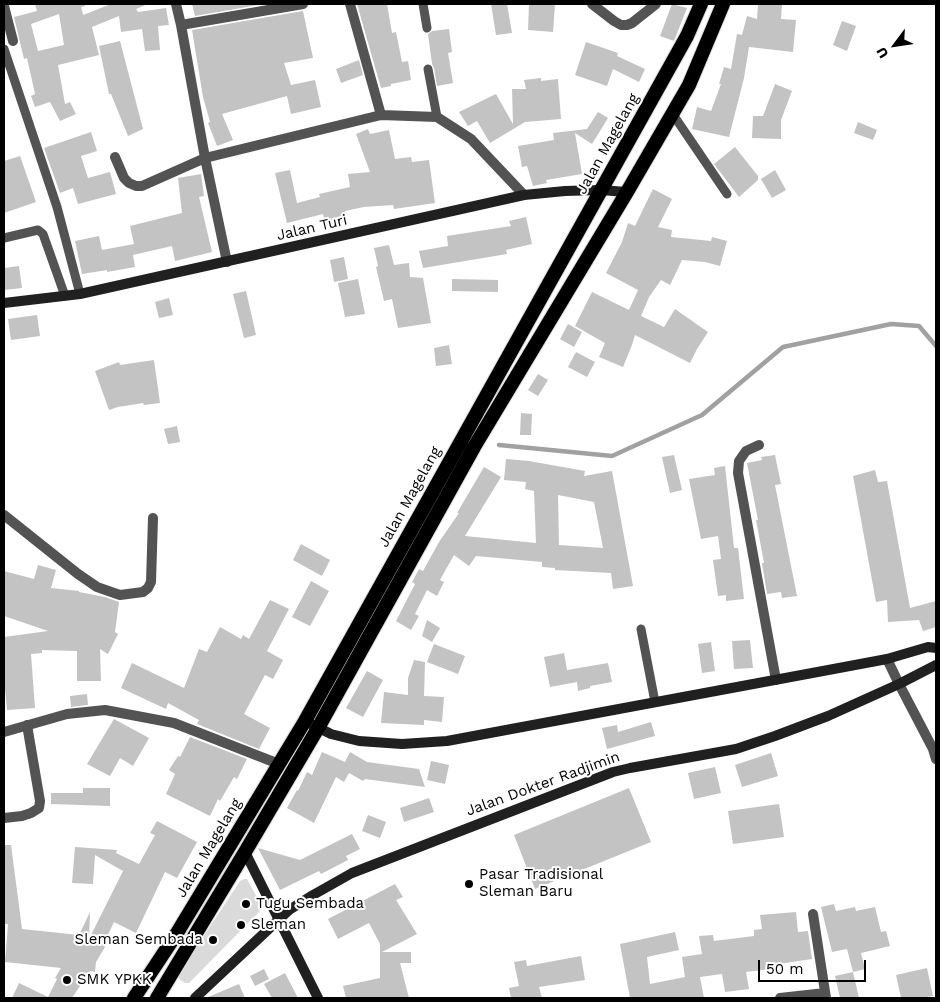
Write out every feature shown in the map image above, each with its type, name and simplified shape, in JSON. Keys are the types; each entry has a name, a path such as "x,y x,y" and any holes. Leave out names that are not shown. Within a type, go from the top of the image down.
{"highway":[{"name":"Jalan Magelang","path":"134,998 176,933 305,721 687,36 701,4"},
{"path":"161,997 318,728 474,447 689,85 723,4"}],"main road":[{"name":"Jalan Turi","path":"4,302 80,294 524,195 564,191 600,190 627,192"},
{"path":"305,721 332,734 381,743 425,743 469,738 888,659 928,647 936,648"},
{"name":"Jalan Dokter Radjimin","path":"195,998 279,919 312,895 352,873 598,777 630,768 710,754 758,742 828,716 936,665"},
{"path":"245,852 318,998"}],"street":[{"path":"176,4 227,262"},
{"path":"181,25 302,4"},
{"path":"350,4 382,115"},
{"path":"592,4 621,25 632,23 656,4"},
{"path":"4,6 13,41"},
{"path":"115,157 124,178 129,183 142,186 205,158 382,115 437,117 471,139 524,195"},
{"path":"759,446 746,451 739,461 738,473 776,680"},
{"path":"4,517 97,587 120,595 143,592 151,582 153,518"},
{"path":"888,659 936,759"},
{"path":"4,732 67,714 105,710 174,723 279,764"},
{"path":"4,818 22,816 39,808 40,801 27,725"},
{"path":"780,998 825,996 813,914"}],"lane":[{"path":"423,4 427,28"},
{"path":"4,49 52,190 80,294"},
{"path":"428,69 437,117"},
{"path":"672,113 727,194"},
{"path":"4,238 38,230 43,234 65,296"},
{"path":"641,629 656,702"}],"shaded area":[{"path":"247,879 261,905 260,911 189,983 185,983 179,979 178,975 240,881"}],"building":[{"path":"35,4 85,4 85,6 81,7 83,15 111,4 148,4 136,9 138,12 166,8 169,25 158,26 160,50 145,51 142,29 121,32 119,16 92,27 99,55 58,65 65,104 70,102 76,114 60,121 50,102 35,107 31,96 35,94 27,58 24,59 14,17 37,11","holes":["59,14 64,45 38,51 31,24"]},
{"path":"192,4 264,4 195,16"},
{"path":"357,4 387,4 392,33 396,32 402,62 408,61 411,80 381,88"},
{"path":"491,4 507,4 512,33 496,35"},
{"path":"529,4 555,4 553,32 528,30"},
{"path":"672,4 687,8 674,41 660,36"},
{"path":"758,4 782,4 781,19 796,20 793,52 749,47 744,78 729,137 692,129 697,107 711,111 721,84 719,84 724,67 731,69 737,34 742,35 747,16 757,19"},
{"path":"303,11 313,58 284,63 291,85 315,80 321,107 291,114 287,96 222,114 233,140 217,146 208,123 210,122 203,97 192,30"},
{"path":"842,21 856,26 847,51 833,45"},
{"path":"449,29 452,52 448,53 453,83 437,86 428,34 432,31"},
{"path":"120,41 143,129 128,136 111,94 109,94 99,46"},
{"path":"586,42 618,53 617,56 645,69 639,82 613,69 607,86 575,75"},
{"path":"359,60 363,75 341,83 336,69"},
{"path":"541,78 541,81 558,79 561,119 525,122 490,143 477,121 468,126 459,112 496,94 513,124 512,89 526,89 524,80"},
{"path":"775,84 792,91 781,120 781,139 752,138 753,116 763,116"},
{"path":"598,112 608,118 592,144 575,133 582,174 546,180 547,183 533,186 527,166 522,167 518,146 554,140 553,133 587,129"},
{"path":"858,122 877,130 873,140 854,133"},
{"path":"368,129 370,134 389,130 395,159 411,157 412,162 429,160 435,203 394,209 393,205 364,207 345,211 347,221 326,226 323,214 287,223 275,173 290,170 297,203 320,197 319,194 350,187 348,174 370,172 356,134"},
{"path":"91,132 97,151 81,156 88,178 110,172 116,194 78,204 73,188 60,193 44,148"},
{"path":"735,147 758,176 758,180 739,197 714,164"},
{"path":"20,156 36,202 4,213 4,161"},
{"path":"775,170 786,190 772,198 761,179"},
{"path":"201,174 204,196 199,197 212,252 175,261 172,246 133,255 135,267 82,274 75,241 99,236 102,250 134,244 130,226 182,213 178,178"},
{"path":"653,189 672,199 658,227 672,230 671,237 711,241 712,237 727,241 720,266 705,262 682,260 670,285 661,280 649,297 641,316 664,327 675,309 708,332 690,363 635,335 623,367 599,357 605,343 575,326 592,292 629,310 638,290 606,273 622,242 628,223 635,226"},
{"path":"526,217 532,244 506,250 507,254 423,268 419,251 448,246 447,236 511,226 509,221"},
{"path":"389,245 394,265 409,263 410,277 423,278 431,323 398,328 392,299 384,301 376,267 378,266 374,248"},
{"path":"344,257 348,279 334,282 330,260"},
{"path":"19,266 22,288 4,290 4,268"},
{"path":"358,279 365,314 345,317 338,283"},
{"path":"452,279 498,280 498,292 452,291"},
{"path":"246,291 256,335 244,338 233,294"},
{"path":"169,298 173,315 159,318 155,302"},
{"path":"37,315 40,336 11,340 8,319"},
{"path":"568,324 582,332 574,347 560,339"},
{"path":"449,345 452,364 436,366 434,348"},
{"path":"576,352 595,362 587,377 568,367"},
{"path":"154,360 160,403 144,405 143,403 109,410 95,371 119,362 120,365"},
{"path":"538,374 548,380 538,396 528,390"},
{"path":"521,413 532,414 531,435 520,435"},
{"path":"177,426 180,442 168,444 164,429"},
{"path":"674,455 682,490 670,493 662,457"},
{"path":"775,455 781,484 775,485 797,596 782,598 781,592 767,594 762,563 764,563 756,520 758,520 747,463 762,460 761,457"},
{"path":"506,459 585,471 584,476 612,471 633,586 613,589 611,573 555,570 555,568 542,567 542,562 476,556 469,566 454,555 440,580 444,582 437,596 427,590 415,614 419,616 411,630 396,621 415,584 412,582 419,569 423,571 439,542 459,513 457,513 484,467 501,477 465,536 536,543 534,491 525,489 526,482 504,480","holes":["558,495 594,502 603,548 559,545"]},
{"path":"725,466 734,548 738,548 744,599 726,601 726,595 718,596 713,560 721,559 718,536 701,539 689,479 715,475 714,468"},
{"path":"875,470 878,482 887,481 910,608 936,601 936,627 923,631 919,620 888,622 887,600 876,602 853,476"},
{"path":"301,544 330,560 322,576 293,560"},
{"path":"38,565 56,570 51,588 79,591 119,602 115,632 118,634 108,654 100,649 101,681 77,681 77,651 42,650 42,653 31,654 35,708 7,710 4,678 4,637 48,631 4,616 4,571 34,579"},
{"path":"311,581 329,591 310,626 292,617"},
{"path":"270,600 289,609 267,651 283,660 273,679 265,675 244,714 270,728 259,749 197,724 199,720 168,703 166,709 121,688 132,663 184,688 199,649 207,652 220,627 241,639 243,635 249,639"},
{"path":"427,620 440,628 432,642 422,636"},
{"path":"750,640 753,668 734,669 732,641"},
{"path":"711,642 715,671 702,673 698,644"},
{"path":"434,644 465,656 458,674 427,662"},
{"path":"564,653 567,670 608,663 612,682 590,686 590,688 578,691 577,682 550,687 544,657"},
{"path":"414,660 425,662 424,696 444,697 442,722 424,720 424,725 381,723 384,692 408,695 408,678"},
{"path":"367,671 383,680 363,717 346,708"},
{"path":"87,694 88,705 71,707 70,696"},
{"path":"114,719 149,738 133,766 120,758 110,776 87,764"},
{"path":"651,722 655,736 607,749 602,728 617,725 618,732"},
{"path":"190,737 247,759 237,779 234,777 220,801 218,799 210,816 166,794 175,774 169,770 178,756 180,757"},
{"path":"322,752 345,762 350,752 367,762 419,769 425,787 365,779 363,781 349,773 344,782 336,777 314,823 287,808 307,772 312,775"},
{"path":"771,753 778,776 742,787 735,765"},
{"path":"431,761 449,765 445,784 427,780"},
{"path":"715,767 721,793 694,799 688,773"},
{"path":"83,788 110,788 110,806 51,804 51,793 83,793"},
{"path":"629,788 651,842 535,889 514,835"},
{"path":"429,798 434,812 404,822 400,808"},
{"path":"779,804 784,837 733,844 728,811"},
{"path":"368,815 386,822 380,838 362,831"},
{"path":"157,821 197,842 177,878 165,872 136,933 114,922 103,945 105,947 96,962 95,972 90,971 72,998 12,998 19,983 48,997 61,968 5,962 8,924 4,924 4,845 11,845 22,929 79,935 90,912 89,939 123,871 95,855 93,884 72,883 75,847 117,850 116,853 139,864 155,835 150,833"},
{"path":"352,834 360,849 346,856 348,860 321,874 319,871 280,890 258,848 300,860"},
{"path":"395,884 403,897 396,900 417,934 382,952 411,952 411,963 400,963 409,998 346,998 343,986 380,978 380,944 369,923 338,939 328,919"},
{"path":"834,904 836,911 855,907 856,911 875,907 881,932 886,931 890,946 861,953 865,969 853,972 847,949 832,952 821,907"},
{"path":"796,912 798,932 808,931 812,959 779,964 779,968 746,972 749,989 725,992 722,974 700,977 704,998 630,998 620,944 675,932 679,950 647,957 650,984 685,977 682,957 702,954 699,936 713,935 714,941 754,936 754,930 762,929 760,915"},
{"path":"581,956 585,980 539,987 542,998 511,998 509,988 519,986 514,962 526,960 527,966"},
{"path":"927,968 933,996 901,998 896,975"},
{"path":"264,969 269,979 255,986 250,976"},
{"path":"853,972 859,998 840,998 835,976"},
{"path":"285,973 298,998 272,998 264,984"},
{"path":"239,984 245,998 206,998"}],"waterway":[{"path":"499,445 612,456 702,415 783,347 891,324 919,326 936,346"}],"place":[{"name":"Pasar Tradisional Sleman Baru","path":"469,884"},
{"name":"Tugu Sembada","path":"246,904"},
{"name":"Sleman","path":"241,925"},
{"name":"Sleman Sembada","path":"213,940"},
{"name":"SMK YPKK","path":"67,980"}]}
